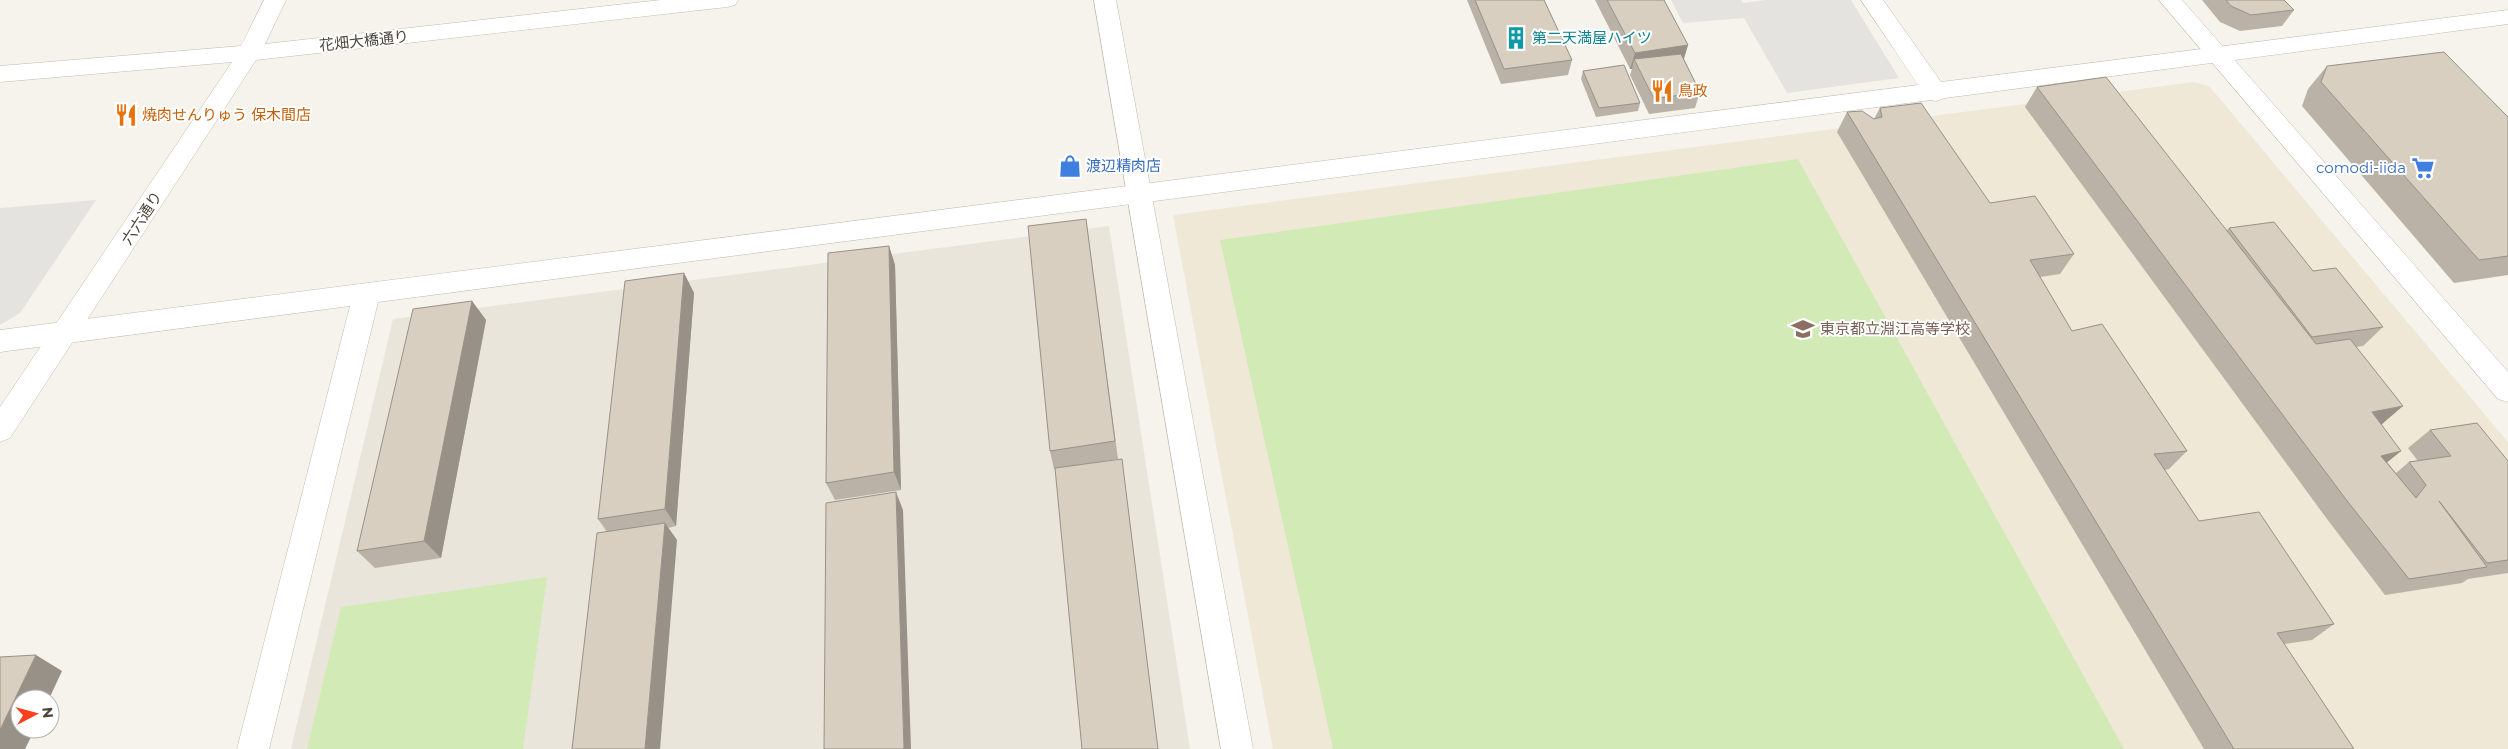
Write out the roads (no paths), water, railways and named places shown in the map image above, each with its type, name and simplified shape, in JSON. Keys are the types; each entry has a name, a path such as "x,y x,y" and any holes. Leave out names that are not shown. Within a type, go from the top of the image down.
{"street":[{"name":"六六通り","path":"0,430 68,332 248,53 275,0"},
{"name":"花畑大橋通り","path":"0,74 248,53 727,0"},
{"path":"1105,0 1237,749"},
{"path":"1872,0 1936,92"},
{"path":"2170,0 2508,391"},
{"path":"0,341 2219,56 2508,17"},
{"path":"253,749 367,294"}],"place":[{"name":"第二天満屋ハイツ","path":"1516,38"},
{"name":"鳥政","path":"1662,91"},
{"name":"焼肉せんりゅう 保木間店","path":"126,115"},
{"name":"渡辺精肉店","path":"1070,166"},
{"name":"comodi-iida","path":"2423,168"},
{"name":"東京都立淵江高等学校","path":"1803,329"}]}
